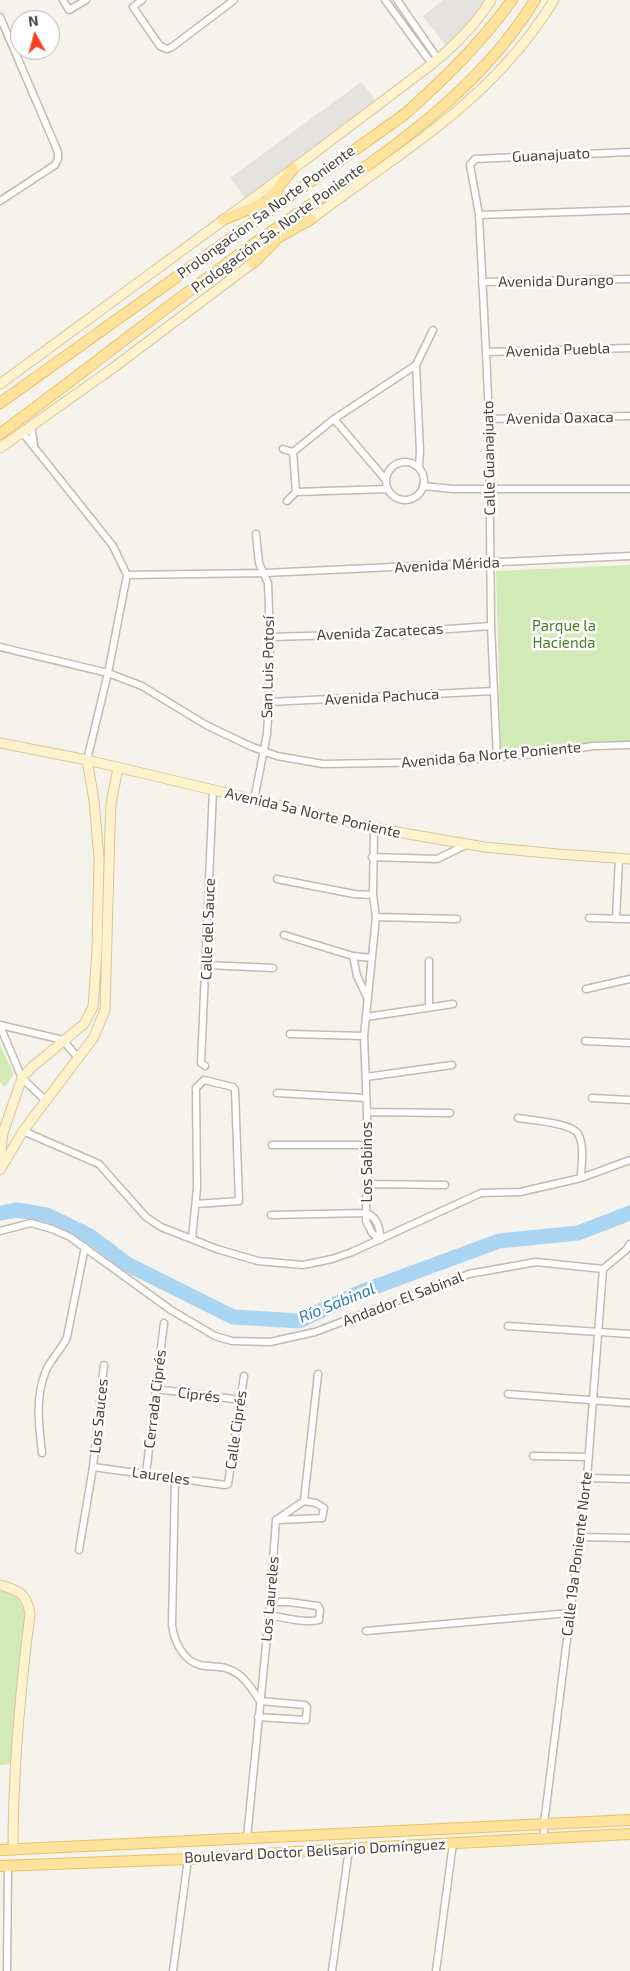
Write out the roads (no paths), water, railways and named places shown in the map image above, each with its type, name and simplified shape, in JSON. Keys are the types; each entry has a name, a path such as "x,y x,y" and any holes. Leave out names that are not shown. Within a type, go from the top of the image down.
{"main road":[{"path":"0,384 293,169 435,61 467,30 491,0"},
{"name":"Prolongacion 5a Norte Poniente","path":"0,403 297,189 405,114 441,81 485,36 512,0"},
{"name":"Prologación 5a. Norte Poniente","path":"0,434 242,252 361,170 417,127 457,93 496,52 536,0"},
{"path":"0,448 311,219 423,140 463,107 508,62 541,21 554,0"},
{"path":"245,227 293,169"},
{"path":"222,220 297,189"},
{"path":"253,263 279,237 302,209"},
{"path":"242,252 279,237 311,219"},
{"name":"Avenida 5a Norte Poniente","path":"0,743 87,760 374,828 466,845 558,854 630,858"},
{"path":"0,1160 3,1134 22,1078 32,1067 84,1024 93,1007 97,951 99,858 94,800 87,760"},
{"path":"0,1170 23,1131 94,1037 105,1010 111,804 118,768"},
{"path":"0,1585 21,1593 28,1602 30,1614 19,1708 14,1780 13,1850"},
{"name":"Boulevard Doctor Belisario Domínguez","path":"0,1850 630,1820"},
{"name":"Boulevard Doctor Belisario Domínguez","path":"4,1865 188,1859 630,1834"}],"street":[{"path":"63,0 69,10 86,0"},
{"path":"142,0 133,7 160,46 166,49 172,47 234,0"},
{"path":"386,0 435,61"},
{"path":"397,0 435,61"},
{"path":"0,17 58,152 58,158 54,165 0,201"},
{"name":"Guanajuato","path":"472,161 475,159 630,152"},
{"name":"Calle Guanajuato","path":"472,161 470,164 479,215 489,419 491,626 497,758"},
{"path":"479,215 630,210"},
{"name":"Avenida Durango","path":"482,282 630,279"},
{"path":"334,419 385,479 388,490 397,498 408,499 417,495 423,486 423,476 419,467 416,365 433,330"},
{"name":"Avenida Puebla","path":"486,352 630,348"},
{"path":"293,452 334,419 416,365"},
{"name":"Avenida Oaxaca","path":"489,419 630,416"},
{"path":"31,426 34,446"},
{"path":"22,432 113,546 127,575 108,673 87,760"},
{"path":"283,449 293,452"},
{"path":"288,501 296,492 293,452"},
{"path":"385,479 390,470 398,464 408,462 419,467"},
{"path":"423,486 490,490 630,489"},
{"path":"296,492 388,490"},
{"name":"San Luis Potosí","path":"254,800 267,734 270,638 268,583 259,563 256,534"},
{"name":"Avenida Mérida","path":"127,575 264,573 630,556"},
{"name":"Avenida Zacatecas","path":"270,638 378,634 491,626"},
{"name":"Avenida 6a Norte Poniente","path":"0,647 108,673 142,686 206,725 263,752 323,764 440,762 497,758 594,746 630,745"},
{"name":"Avenida Pachuca","path":"269,702 494,691"},
{"name":"Calle del Sauce","path":"205,1066 201,1063 207,965 213,790"},
{"name":"Los Sabinos","path":"374,828 372,857 373,895 376,917 364,1036 367,1112 366,1221 372,1233 380,1240"},
{"path":"372,857 437,859 466,845"},
{"path":"616,919 619,858"},
{"path":"277,879 354,894 373,895"},
{"path":"376,917 457,919"},
{"path":"589,918 630,919"},
{"path":"284,935 353,956 372,958"},
{"path":"353,956 360,984 368,998"},
{"path":"429,961 429,1007"},
{"path":"207,965 272,968"},
{"path":"586,989 630,979"},
{"path":"366,1017 453,1004"},
{"path":"0,1025 64,1040 78,1058"},
{"path":"0,1025 22,1078 46,1101"},
{"path":"290,1034 364,1036"},
{"path":"585,1041 630,1043"},
{"path":"366,1077 452,1065"},
{"path":"192,1239 196,1204 196,1088 204,1080 233,1087 235,1090 239,1201 196,1204"},
{"path":"277,1092 366,1098"},
{"path":"592,1098 630,1100"},
{"path":"367,1112 450,1113"},
{"path":"518,1118 570,1127 578,1134 581,1144 581,1178"},
{"path":"23,1131 100,1164 146,1217 161,1226 192,1239 258,1261 303,1265 332,1259 380,1240 481,1193 520,1192 581,1178 630,1160"},
{"path":"272,1144 366,1144"},
{"path":"367,1184 446,1186"},
{"path":"271,1215 367,1213"},
{"name":"Andador El Sabinal","path":"0,1231 31,1223 70,1237 193,1324 215,1336 232,1341 270,1342 315,1332 469,1274 536,1262 603,1269"},
{"path":"603,1269 628,1251 630,1244"},
{"path":"42,1454 38,1405 45,1373 64,1347 68,1337 85,1247"},
{"name":"Calle 19a Poniente Norte","path":"544,1838 544,1824 587,1478 603,1269"},
{"name":"Cerrada Ciprés","path":"146,1474 164,1324"},
{"path":"508,1326 630,1334"},
{"name":"Los Sauces","path":"79,1550 93,1467 104,1365"},
{"path":"304,1501 318,1374"},
{"name":"Calle Ciprés","path":"228,1484 244,1376"},
{"name":"Ciprés","path":"156,1389 241,1400"},
{"path":"508,1394 630,1403"},
{"path":"533,1456 589,1457"},
{"name":"Laureles","path":"93,1467 228,1484"},
{"path":"175,1478 172,1625 174,1638 180,1650 199,1665 225,1668 237,1673 248,1682 260,1701 305,1705 307,1707 307,1718 304,1720 258,1717"},
{"path":"587,1478 630,1479"},
{"path":"304,1501 316,1503 324,1508 322,1518 276,1520 304,1501"},
{"name":"Los Laureles","path":"247,1838 270,1615 276,1520"},
{"path":"580,1537 630,1538"},
{"path":"270,1602 307,1604 318,1606 320,1610 319,1620 317,1621 270,1615"},
{"path":"366,1631 570,1613"},
{"path":"436,1971 453,1843"},
{"path":"332,1971 350,1849"},
{"path":"173,1971 188,1859"},
{"path":"4,1865 7,1971"}],"waterway":[{"name":"Río Sabinal","path":"0,1213 17,1210 47,1215 90,1236 127,1264 233,1317 299,1321 361,1292 499,1241 578,1233 630,1213"}],"park label":[{"name":"Parque la Hacienda","path":"564,634"}]}
